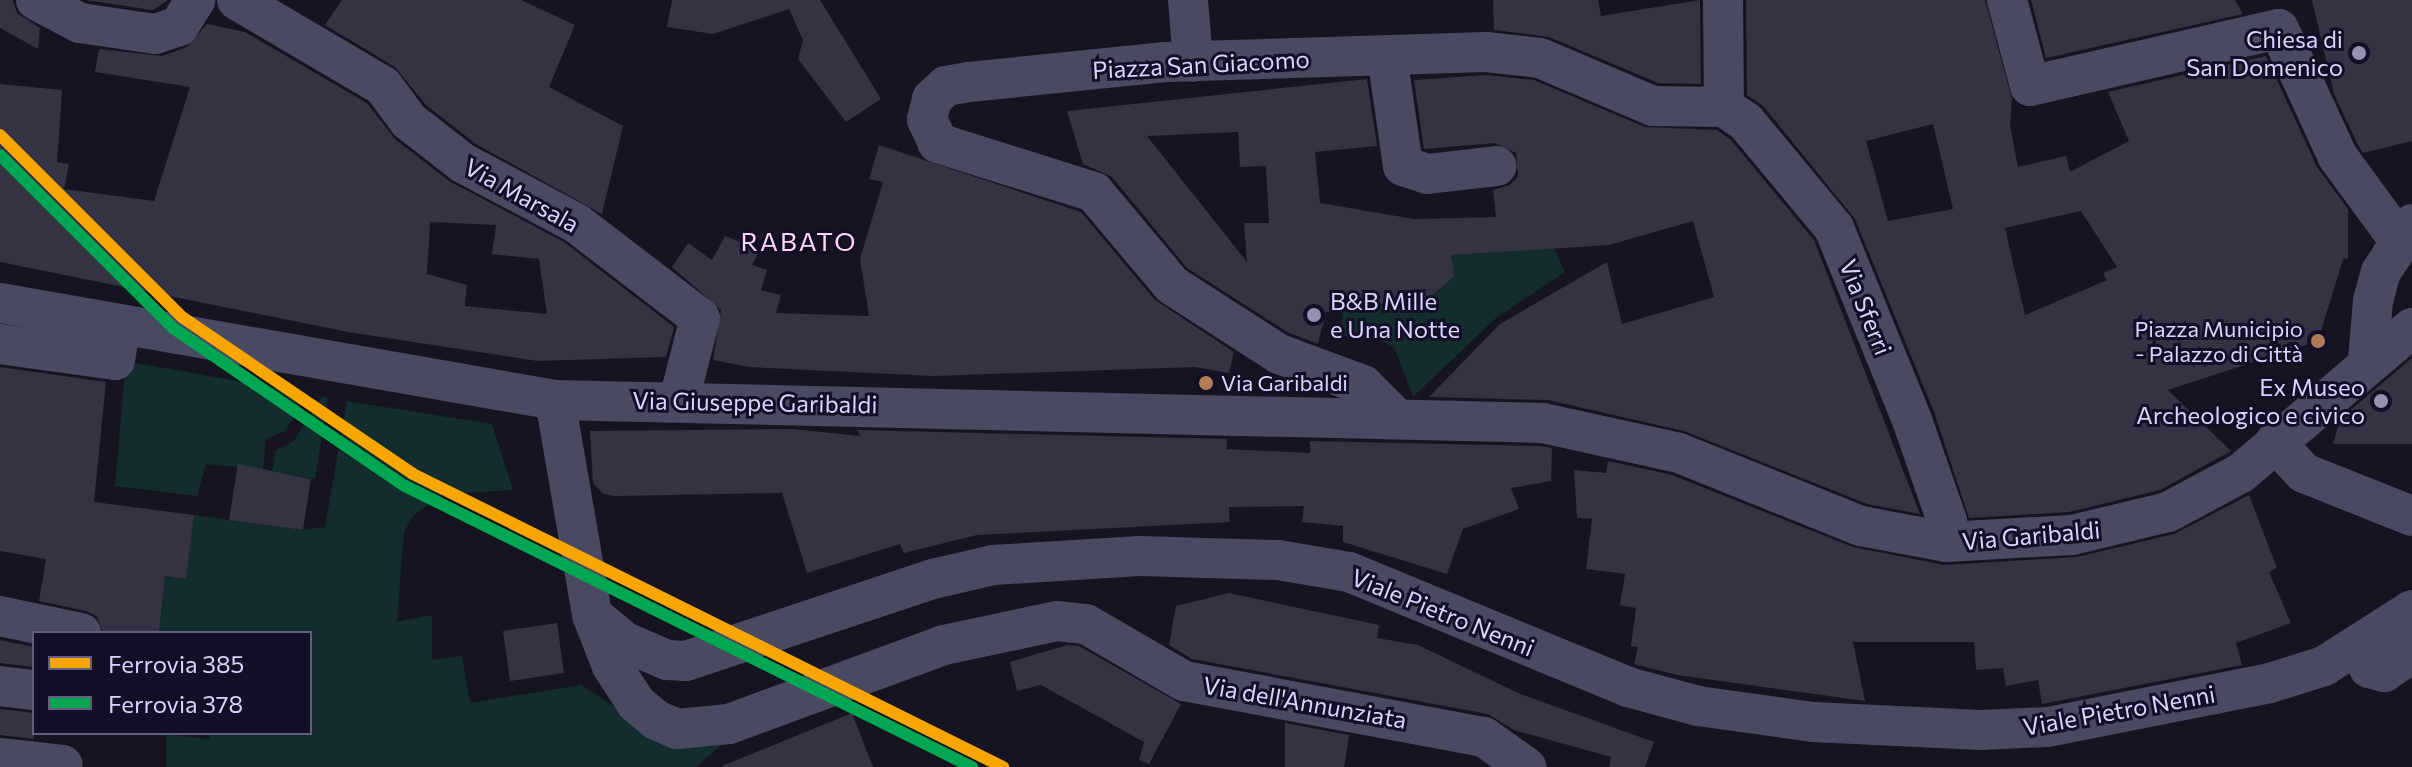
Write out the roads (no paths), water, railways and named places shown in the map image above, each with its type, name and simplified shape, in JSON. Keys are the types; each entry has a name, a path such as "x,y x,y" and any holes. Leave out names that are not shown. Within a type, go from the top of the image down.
{"street":[{"path":"36,0 80,23 155,34 179,26 195,0"},
{"name":"Via Marsala","path":"237,0 383,86 409,121 463,163 504,189 576,223 700,318 679,400"},
{"path":"1188,0 1193,62"},
{"path":"1723,0 1724,107"},
{"path":"2007,0 2030,86 2277,15 2338,157 2405,231 2373,301 2368,360"},
{"name":"Piazza San Giacomo","path":"1396,418 1363,385 1279,354 1172,285 1094,192 945,148 933,138 927,119 932,99 954,84 1193,62 1497,52 1554,63 1653,106 1724,107"},
{"path":"1387,55 1403,166 1427,174 1497,166"},
{"name":"Via Sferri","path":"1724,107 1746,122 1834,228 1912,420 1947,521 1946,542"},
{"name":"Via Giuseppe Garibaldi","path":"0,303 120,328 555,400 679,400 1396,418"},
{"path":"0,344 115,360 120,328"},
{"name":"Via Garibaldi","path":"1396,418 1543,423 1641,442 1701,460 1861,526 1946,542 2016,541 2123,525 2168,512 2241,473 2368,360 2412,328"},
{"path":"555,400 592,615"},
{"path":"2275,442 2304,473 2406,509"},
{"name":"Viale Pietro Nenni","path":"592,615 625,642 667,660 686,661 933,579 993,565 1140,556 1278,560 1349,572 1628,687 1698,706 1813,722 1912,729 2048,727 2270,683 2324,666 2412,610"},
{"name":"Via dell'Annunziata","path":"592,615 612,666 636,703 656,720 677,729 729,724 944,645 1057,621 1086,624 1184,681 1484,737 1526,767"},
{"path":"0,616 71,631"},
{"path":"2358,647 2369,668 2384,672 2412,653"},
{"path":"0,686 32,690"},
{"path":"0,758 65,755"}],"rail line":[{"name":"385","path":"0,135 182,317 413,474 1003,767"},
{"name":"378","path":"0,155 173,328 405,486 972,767"}],"place":[{"name":"Chiesa di San Domenico","path":"2359,53"},
{"name":"B&B Mille e Una Notte","path":"1314,315"},
{"name":"Piazza Municipio - Palazzo di Città","path":"2318,341"},
{"name":"Via Garibaldi","path":"1206,383"},
{"name":"Ex Museo Archeologico e civico","path":"2381,401"}],"district":[{"name":"RABATO","path":"799,241"}]}
